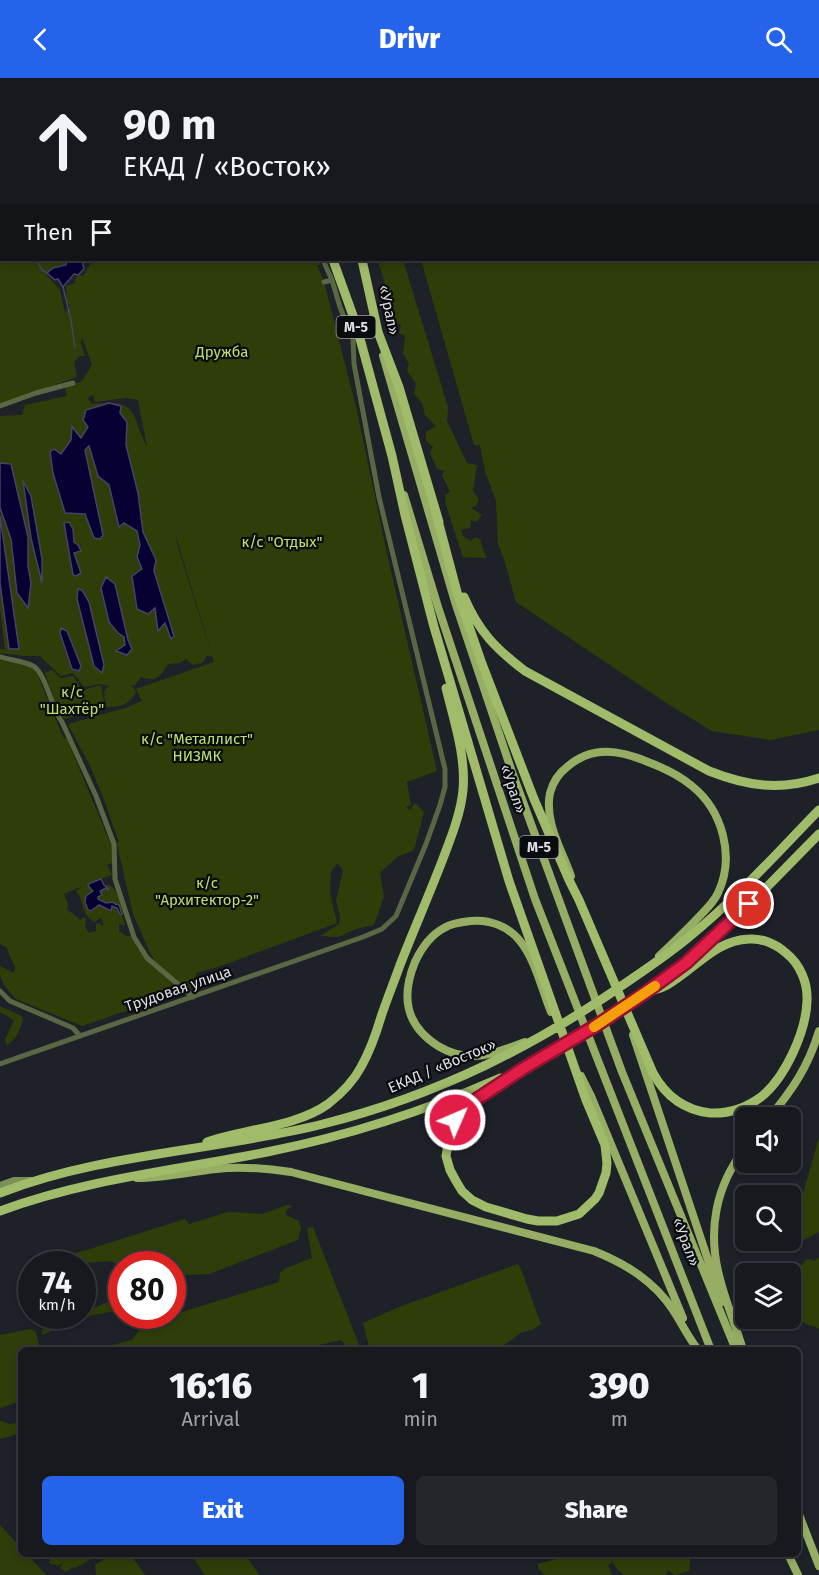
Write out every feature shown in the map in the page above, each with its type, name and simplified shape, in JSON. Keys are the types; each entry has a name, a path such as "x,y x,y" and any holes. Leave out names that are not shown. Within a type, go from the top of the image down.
{"highway":[{"name":"«Урал»","path":"333,261 356,324 398,479"},
{"name":"«Урал»","path":"362,261 378,332"},
{"path":"378,332 399,387 461,590 476,622 489,640 525,671 709,771 732,780 774,786 793,785 819,778"},
{"path":"398,479 434,627 509,882 586,1100 605,1145 606,1173 599,1192 589,1206 579,1214 557,1221 527,1219 486,1207 472,1200 462,1191 456,1181 446,1156 450,1133 463,1108 527,1066"},
{"path":"437,517 457,592 534,800 659,1085 676,1101 704,1112 725,1113 749,1105 761,1097 781,1075 802,1028 807,1001 803,977 791,956 772,943 749,939 735,941 718,948 666,986 645,993"},
{"path":"185,1150 225,1136 309,1114 326,1105 344,1090 362,1066 449,842 463,792 464,770 461,749 434,627"},
{"name":"ЕКАД / «Восток»","path":"0,1193 52,1175 255,1139 323,1124 388,1105 480,1068 537,1038 604,998 690,937 734,897 819,810"},
{"name":"ЕКАД / «Восток»","path":"0,1211 54,1194 124,1178 322,1141 410,1114 527,1066 597,1025 686,963 763,891 819,834"}],"main road":[{"name":"«Урал»","path":"378,332 390,381 455,602 512,772 622,1072 739,1347"},
{"name":"«Урал»","path":"398,479 445,629 535,899 710,1347"},
{"path":"579,900 551,824 550,793 561,772 585,755 615,751 664,769 694,787 705,799 719,823 725,849 725,876 715,901 648,967"},
{"path":"537,1038 490,1054 470,1056 444,1049 422,1033 410,1014 406,994 410,974 418,957 433,936 443,928 454,924 478,920 488,921 508,930 519,939 528,952 551,1014 564,1037"},
{"path":"622,1003 722,1304 739,1347"},
{"path":"777,1107 801,1075 814,1048 819,1031"},
{"path":"574,1062 591,1096 666,1279 697,1347"},
{"path":"735,1163 720,1193 713,1225 715,1258 739,1347"},
{"path":"124,1178 155,1178 241,1167 291,1172 594,1251 613,1259 646,1279 673,1309 696,1347"},
{"path":"0,1186 14,1181 33,1181"},
{"path":"801,1520 819,1566"},
{"path":"790,1557 800,1575"},
{"path":"796,1557 800,1575"}],"street":[{"name":"Трудовая улица","path":"0,1064 363,937 382,928 396,916 426,844 440,805 445,769 379,497 354,364 353,339 323,261"},
{"path":"324,282 332,280"},
{"path":"0,406 73,383"},
{"path":"0,657 33,666 40,672 56,714 62,722 96,796 114,844 115,879 134,936 147,958 193,997"},
{"path":"0,991 10,1001 73,1028 80,1036"}],"green space":[{"path":"0,261 71,261 47,273 44,272 60,290 65,313 70,306 67,302 66,286 75,283 78,275 83,276 92,261 320,261 320,265 317,265 324,282 357,411 437,771 407,782 411,805 406,807 410,810 415,803 424,812 414,850 397,857 380,873 384,896 374,925 356,929 338,937 320,936 339,924 340,916 336,901 343,870 337,863 331,872 330,893 337,923 196,973 190,988 179,988 178,993 82,1026 16,999 4,985 0,975 0,966 14,973 15,967 6,947 0,944 0,660 31,667 37,673 112,847 112,863 107,865 112,875 88,884 93,891 86,896 85,902 91,911 98,905 111,911 112,906 117,908 113,902 106,903 98,900 100,891 109,888 104,885 110,885 118,895 124,913 122,915 125,924 123,926 119,923 119,931 126,936 131,936 138,950 144,948 152,959 154,958 133,914 117,844 119,842 102,794 68,724 142,701 136,689 214,662 175,533 212,656 206,656 204,662 193,665 186,659 180,663 168,664 157,678 141,677 135,685 130,686 136,692 127,702 120,706 106,707 104,691 109,686 100,684 84,687 73,673 61,676 40,656 0,653 0,649 5,650 0,609 0,583 9,649 18,649 0,508 11,539 17,593 28,607 31,583 28,566 28,537 11,464 0,463 0,416 22,415 25,405 67,396 65,388 82,381 92,365 82,337 81,343 85,356 80,356 74,362 77,377 0,404","holes":["93,395 95,402 126,398 138,400 147,447 131,411 119,404 93,404 87,399","83,420 127,422 126,445 138,493 143,532 156,560 154,571 174,636 172,639 165,623 158,630 155,608 137,557 140,545 137,531 124,523 118,527 109,485 98,476 89,446 85,450 103,534 100,539 94,538 85,514 65,513 53,473 50,452 54,449 61,454 71,440 72,428 81,439 88,427","23,483 31,496 42,559 42,580","83,886 76,891 86,914 94,922 101,918 104,925 96,924 96,931 89,933 85,927 86,919 84,917 80,920 67,909 68,904 64,894"]},
{"path":"378,261 403,261 448,407 447,421 467,463 477,465 473,491 479,499 476,506 471,508 482,515 476,522 471,520 470,528 461,530 463,536 471,541 475,537 480,539 486,558 463,557 446,505 445,495 450,492 442,475 444,471 437,469 430,453 433,447 426,441 426,432 436,426 425,415 422,403 414,394 416,384 407,371 409,364 403,353 405,336 399,333 401,324 396,323"},
{"path":"421,261 819,261 819,730 770,740 712,731 516,602 498,544 496,501 485,471 480,445 474,445"},
{"name":"к/с \"Шахтёр\"","path":"52,670 61,678 73,676 83,690 101,685 105,709 64,719 58,711 45,673"},
{"path":"0,1006 23,1018 18,1033 7,1045 5,1040 14,1020 0,1012"},
{"path":"819,1137 819,1232 801,1242 801,1201"},
{"path":"287,1205 292,1206 286,1211 286,1215 299,1221 301,1229 298,1240 209,1274 186,1275 186,1251 108,1251 108,1261 96,1262 96,1251 83,1251 185,1219 189,1224 228,1212 263,1214"},
{"path":"313,1227 360,1347 347,1347 341,1340 314,1347 105,1347 132,1340 140,1329 186,1329 186,1311 279,1282 280,1273 286,1268 312,1258 307,1228"},
{"path":"819,1257 819,1329 801,1320 803,1294 801,1266 807,1259 815,1261"},
{"path":"518,1264 541,1324 532,1330 522,1332 503,1346 498,1347 369,1347 363,1323 399,1307"},
{"path":"108,1302 108,1313 96,1315 96,1307"},
{"path":"31,1329 36,1332 39,1347 18,1347 18,1402 0,1408 0,1335"},
{"path":"44,1329 57,1329 42,1335"},
{"path":"0,1421 10,1424 18,1423 18,1434 0,1439"},
{"path":"0,1525 18,1545 18,1557 30,1557 46,1575 0,1575"},
{"path":"50,1557 95,1557 66,1572 60,1568 63,1563 58,1566 49,1563"},
{"path":"108,1557 132,1557 145,1575 96,1575 95,1565"},
{"path":"193,1557 247,1557 259,1575 205,1575"},
{"path":"563,1557 691,1557 689,1571 675,1575 668,1570 666,1575 624,1575 613,1562 608,1565 612,1575 545,1575 538,1568 538,1564"}],"shaded area":[{"path":"67,261 82,261 84,269 78,275 74,274 63,287 58,279 55,280 47,273 53,268 66,265"},
{"path":"109,403 121,406 120,413 127,422 126,445 138,493 143,532 156,560 154,571 174,636 171,639 165,623 158,631 155,608 148,614 137,609 132,576 142,569 137,557 140,545 137,531 124,523 119,527 109,485 98,476 89,446 85,450 103,535 100,539 94,538 85,514 65,513 53,473 50,452 54,449 61,454 71,440 72,427 81,438 88,427 83,420 86,410"},
{"path":"0,463 11,464 28,537 28,566 31,583 28,608 17,593 11,539 0,508"},
{"path":"23,481 31,496 42,559 42,583 31,538"},
{"path":"0,516 19,649 9,649 0,583"},
{"path":"69,522 73,529 74,542 81,551 74,553 81,573 76,576 73,575 64,523"},
{"path":"106,577 115,584 132,649 127,655 116,651 125,645 124,637 109,622 101,588"},
{"path":"78,589 82,590 89,602 104,665 102,673 94,666 77,599"},
{"path":"61,628 67,631 81,666 79,671 72,669 60,633"},
{"path":"101,879 109,889 100,891 102,895 98,899 119,905 122,914 112,906 111,911 99,905 91,911 88,910 85,902 86,896 93,891 88,884"}],"waterway":[{"path":"37,261 42,270 47,273"},
{"path":"63,287 75,348"}],"slow traffic":[{"path":"594,1027 655,986"}],"route":[{"path":"455,1120 463,1108 524,1068 597,1025 686,963 749,904"}],"park label":[{"name":"Дружба","path":"222,352"},
{"name":"к/с \"Отдых\"","path":"282,542"},
{"name":"к/с \"Металлист\" НИЗМК","path":"197,748"},
{"name":"к/с \"Архитектор-2\"","path":"207,892"}]}
